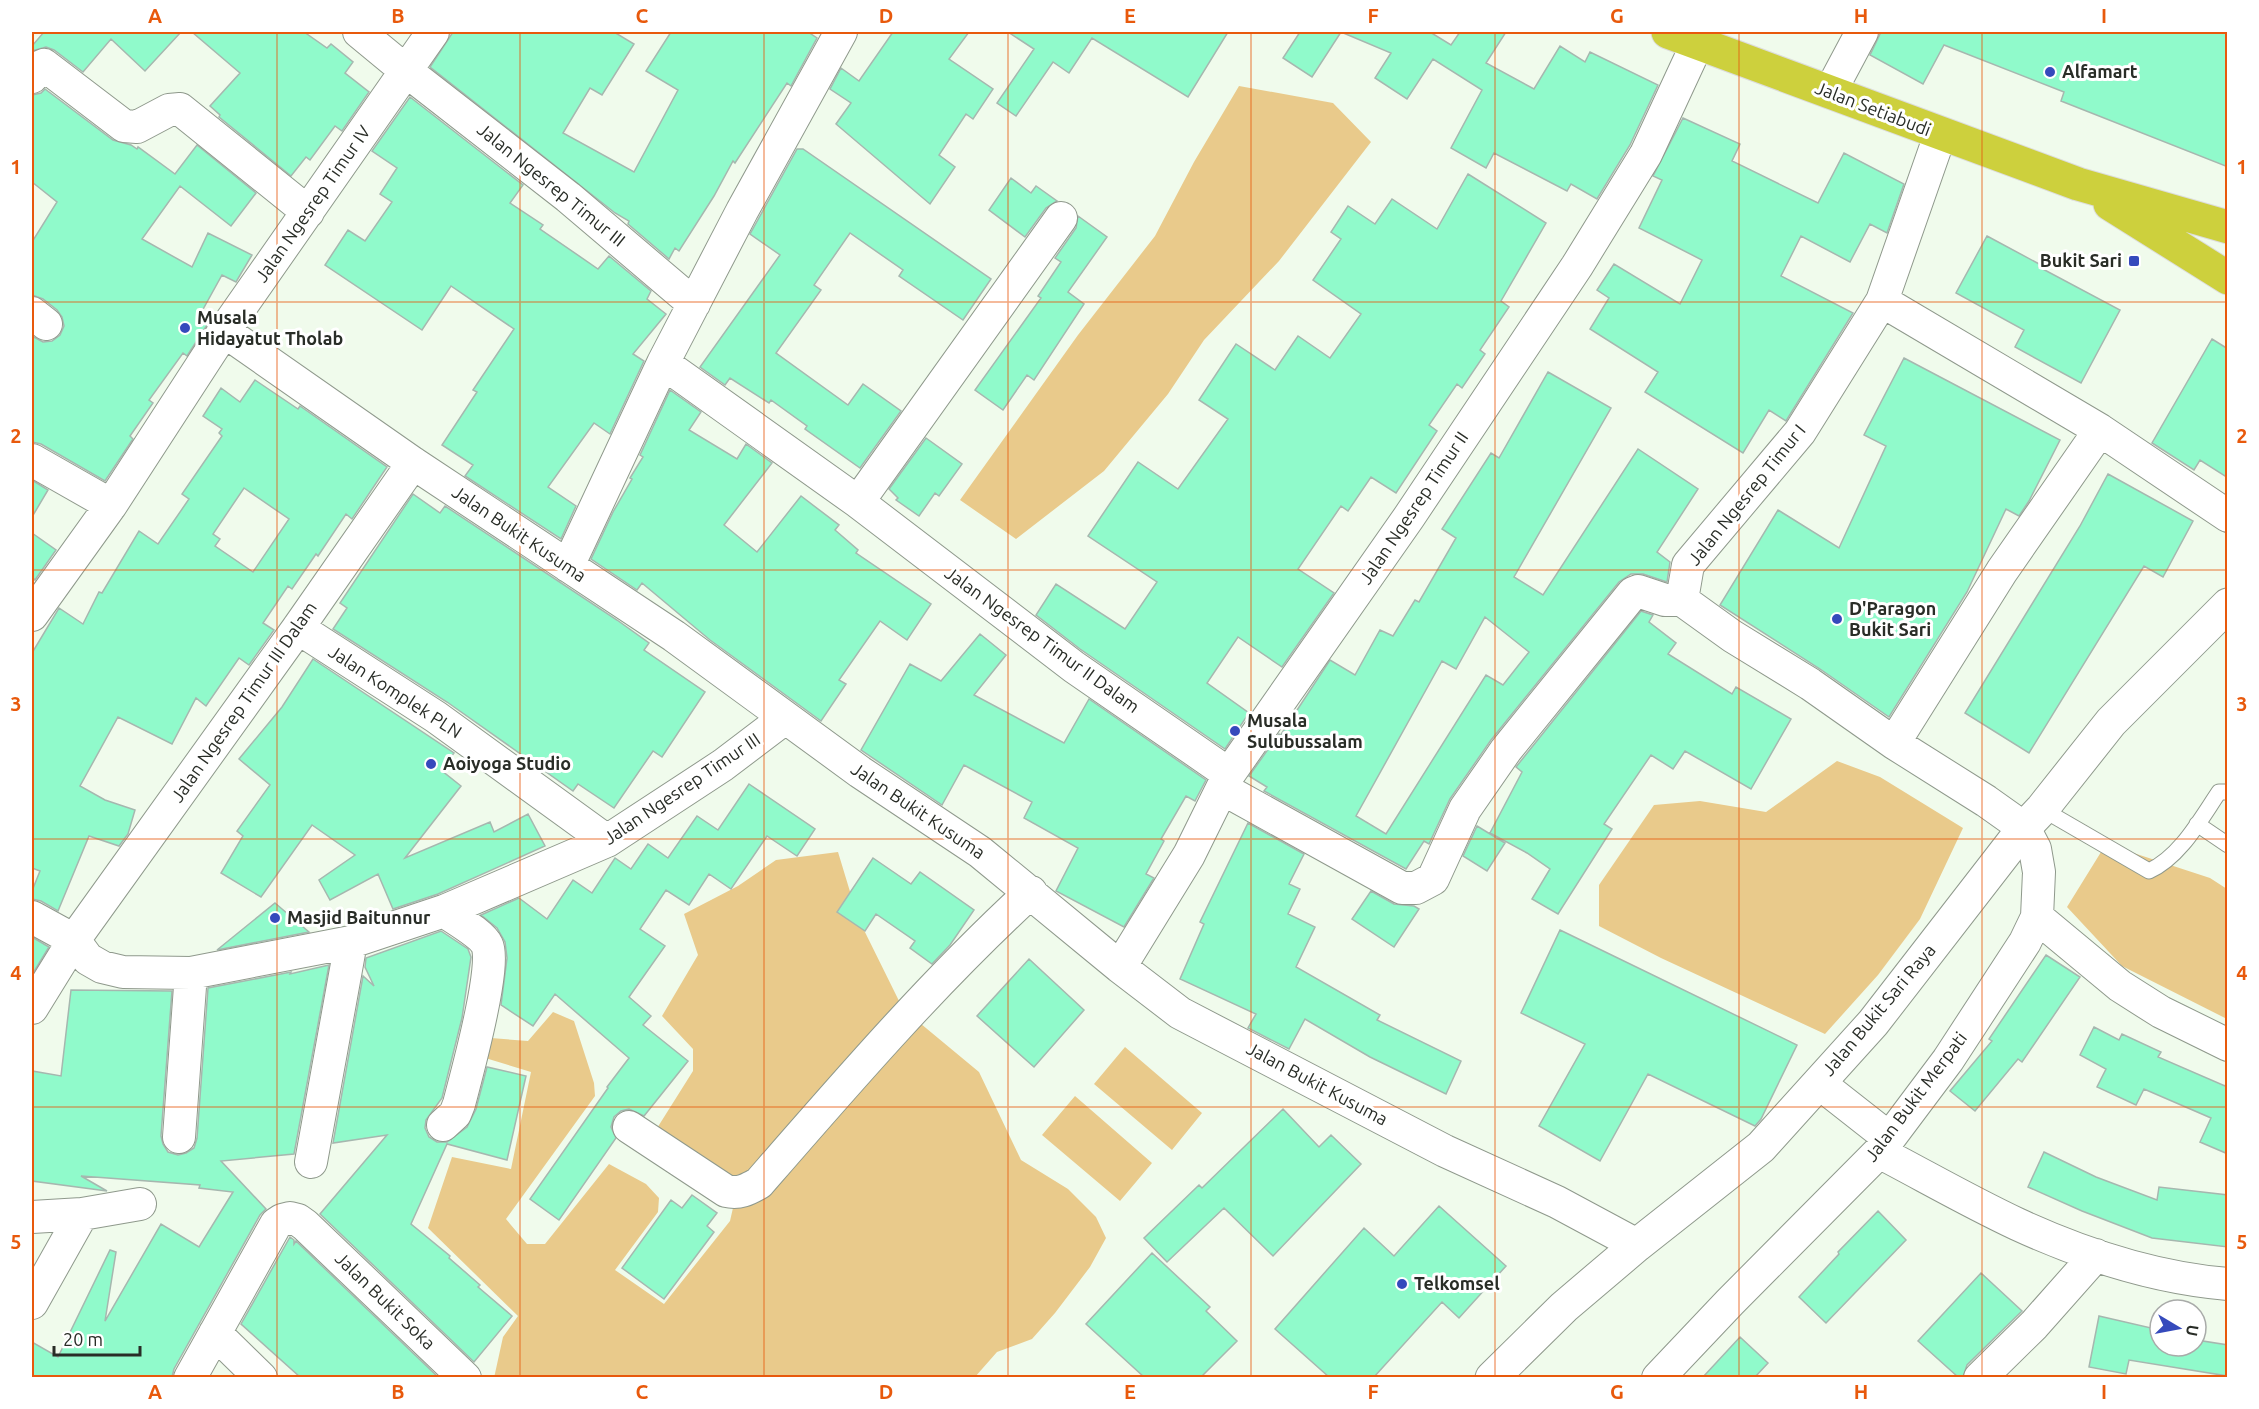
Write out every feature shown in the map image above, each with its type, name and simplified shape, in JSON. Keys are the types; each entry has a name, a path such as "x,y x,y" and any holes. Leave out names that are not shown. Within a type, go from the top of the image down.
{"highway":[{"name":"Jalan Setiabudi","path":"1668,32 1940,135 2078,184 2225,219"},
{"name":"Jalan Setiabudi","path":"2078,184 2228,278"}],"street":[{"name":"Jalan Ngesrep Timur III","path":"359,32 568,197 694,304"},
{"name":"Jalan Ngesrep Timur IV","path":"32,615 111,505 224,331 433,32"},
{"path":"568,566 663,363 742,211 841,32"},
{"path":"1830,92 1862,32"},
{"name":"Jalan Ngesrep Timur II","path":"1120,967 1189,855 1226,781 1409,517 1577,266 1646,154 1698,42"},
{"path":"34,73 44,66 124,126 137,127 169,110 180,109 308,212"},
{"name":"Jalan Ngesrep Timur I","path":"1682,600 1688,565 1800,432 1882,301 1940,135"},
{"path":"858,502 1061,218"},
{"path":"1882,301 2100,430 2228,516"},
{"name":"Jalan Bukit Kusuma","path":"224,331 413,463 674,636 860,772 980,852 1180,1013 1445,1151 1557,1202 1637,1245"},
{"name":"Jalan Ngesrep Timur II Dalam","path":"663,363 858,502 1226,781 1402,888 1416,888 1433,879 1465,809 1506,750 1633,593 1638,591 1665,600 1682,600"},
{"path":"1893,743 2002,571 2100,430"},
{"path":"32,460 111,505"},
{"name":"Jalan Ngesrep Timur III Dalam","path":"32,1008 74,940 298,628 413,463"},
{"path":"1682,600 1732,636 1810,684 1893,743 1986,801 2033,819"},
{"name":"Jalan Bukit Sari Raya","path":"1492,1377 1564,1307 1637,1245 1761,1147 1873,1023 2111,722 2228,605"},
{"name":"Jalan Komplek PLN","path":"298,628 436,717 607,841"},
{"name":"Jalan Ngesrep Timur III","path":"32,917 74,940 88,959 102,967 123,972 191,972 351,942 444,911 607,841 723,765 785,718"},
{"name":"Jalan Bukit Merpati","path":"1658,1377 1884,1145 1948,1060 2025,942 2037,917 2039,872 2033,819"},
{"path":"629,1127 726,1191 735,1193 746,1191 759,1183 870,1056 990,930 1031,892"},
{"path":"443,1125 455,1114 459,1104 479,1023 490,954 486,942 444,911"},
{"path":"2037,917 2120,986 2161,1012 2228,1045"},
{"path":"311,1162 351,942"},
{"path":"179,1137 191,972"},
{"path":"1819,1083 1884,1145 2017,1224 2096,1255 2144,1269 2228,1284"},
{"path":"32,1217 82,1214 140,1204"},
{"path":"32,1302 82,1214"},
{"name":"Jalan Bukit Soka","path":"215,1333 276,1224 290,1218 305,1225 465,1377"},
{"path":"1980,1377 2034,1325 2096,1255"},
{"path":"190,1377 215,1333 261,1377"}],"lane":[{"path":"2033,819 2149,871 2162,865 2197,824 2219,792 2228,792"},
{"path":"2197,824 2228,845"}],"shaded area":[{"path":"1239,86 1333,103 1371,142 1279,261 1204,340 1168,394 1104,471 1016,539 960,500 1078,335 1155,236 1194,162"},
{"path":"1837,761 1880,777 1963,828 1920,919 1878,975 1825,1034 1661,958 1599,926 1599,885 1654,805 1700,801 1766,812"},
{"path":"2106,844 2210,878 2227,889 2227,1019 2122,966 2067,907"},
{"path":"838,852 858,918 903,1009 979,1072 1021,1160 1068,1189 1096,1217 1106,1238 1090,1267 1032,1339 997,1352 975,1377 494,1378 503,1337 518,1316 428,1228 452,1157 511,1169 531,1072 482,1057 491,1038 528,1041 553,1012 574,1021 594,1083 595,1096 506,1219 527,1244 545,1244 609,1164 646,1184 659,1198 658,1212 615,1270 664,1304 730,1221 738,1186 654,1133 693,1071 693,1049 662,1016 698,955 684,914 738,886 776,860"},
{"path":"1125,1047 1202,1113 1172,1150 1094,1084"},
{"path":"1075,1096 1152,1163 1120,1201 1042,1135"}],"building":[{"path":"44,32 181,32 145,71 111,39 83,72 54,50 46,47 32,51 32,46"},
{"path":"192,32 304,32 327,48 331,44 353,62 345,73 369,92 342,131 335,126 310,160 306,157 291,176 219,117 220,115 210,106 240,73"},
{"path":"453,32 614,32 634,44 602,95 590,88 563,133 634,172 678,90 646,71 671,32 808,32 817,38 791,86 787,83 735,163 733,161 679,251 675,248 669,259 628,224 629,221 615,213 430,67"},
{"path":"893,32 969,32 949,59 993,89 973,119 966,114 939,155 955,167 930,204 836,124 851,103 830,89 841,68 859,81"},
{"path":"1008,32 1228,32 1188,97 1092,38 1069,73 1053,62 1016,116 997,103 1034,49"},
{"path":"1300,32 1341,32 1312,77 1283,58"},
{"path":"1341,32 1430,32 1451,45 1460,32 1506,32 1486,63 1534,89 1560,46 1585,62 1590,52 1658,85 1630,145 1597,199 1571,184 1567,191 1494,153 1486,168 1451,148 1482,90 1433,59 1407,99 1375,78 1391,53"},
{"path":"1881,32 2228,32 2228,167 2061,101 2064,92 1944,45 1923,84 1870,55"},
{"path":"45,89 113,140 137,149 138,147 175,174 197,145 256,193 231,226 180,186 142,239 192,267 208,233 252,255 236,282 222,275 201,313 211,319 187,356 183,353 149,400 153,403 130,436 133,439 105,481 41,444 32,442 32,336 43,342 52,341 60,335 64,326 57,310 43,299 32,295 32,242 57,202 32,182 32,95 41,93"},
{"path":"410,97 523,185 510,203 543,225 540,229 598,269 609,256 651,291 647,299 666,314 633,354 644,361 610,434 594,423 548,487 576,506 561,539 465,476 473,465 442,445 477,392 473,390 514,329 451,286 422,330 325,265 348,230 365,241 392,202 380,194 397,168 372,151"},
{"path":"1683,118 1740,144 1732,161 1818,203 1844,153 1904,184 1887,233 1870,224 1850,262 1801,236 1781,276 1853,313 1786,421 1769,410 1743,453 1645,392 1658,372 1590,329 1609,298 1597,290 1614,264 1680,304 1702,260 1639,228 1662,180 1653,176"},
{"path":"797,149 803,149 991,279 963,320 899,276 903,270 850,233 814,285 821,290 776,353 848,405 863,384 901,411 860,468 805,429 807,426 771,400 769,403 730,378 725,385 700,367 780,255 750,234"},
{"path":"1468,174 1546,223 1501,301 1509,307 1480,350 1485,354 1462,388 1457,384 1429,425 1437,431 1396,493 1371,477 1348,511 1341,506 1298,569 1334,593 1282,667 1238,637 1207,683 1249,713 1225,749 1080,649 1036,615 1056,584 1125,629 1157,582 1088,536 1138,462 1178,489 1228,419 1199,400 1236,344 1275,370 1298,336 1330,358 1361,314 1313,280 1341,239 1331,232 1348,206 1375,224 1392,199 1437,229"},
{"path":"1011,178 1031,193 1036,186 1057,201 1046,208 1025,237 989,210"},
{"path":"1078,216 1107,237 1068,292 1084,304 1034,380 1027,375 1003,410 975,390 1041,298 1038,296 1061,262 1055,258 1076,228"},
{"path":"1987,236 2041,265 2039,267 2120,310 2081,383 2015,347 2024,330 1956,293"},
{"path":"2212,339 2228,349 2228,478 2200,460 2194,470 2152,443"},
{"path":"1904,358 2060,440 2019,516 2006,509 1967,592 1889,717 1820,669 1720,605 1778,510 1839,548 1886,446 1864,435"},
{"path":"1548,372 1611,408 1514,577 1543,595 1638,449 1698,489 1657,552 1670,562 1667,582 1643,574 1631,574 1619,582 1491,740 1450,799 1429,844 1424,841 1406,869 1264,791 1267,787 1249,776 1279,734 1280,736 1330,660 1355,675 1380,630 1393,636 1415,600 1419,602 1456,538 1442,529 1491,453 1499,458","holes":["1485,617 1529,652 1503,685 1486,675 1386,834 1356,816 1442,661 1456,669"]},
{"path":"255,380 298,409 300,406 387,467 352,519 346,514 318,556 316,554 292,589 288,586 263,623 274,630 249,665 239,658 206,706 196,698 172,744 118,717 80,786 105,800 135,810 128,834 119,846 89,836 58,911 41,901 32,899 32,891 40,871 32,868 32,653 59,608 83,624 99,592 102,593 139,531 158,544 189,499 182,494 222,436 219,433 222,429 203,416 221,388 240,402","holes":["244,488 289,519 253,572 215,546 220,539 213,534"]},
{"path":"670,390 701,412 689,430 737,459 746,444 772,463 724,525 757,552 801,496 839,525 835,530 858,550 856,553 931,604 907,640 880,621 839,680 846,684 821,721 710,640 642,583 637,590 591,559 613,512 632,479 630,478 643,457 640,455"},
{"path":"926,438 962,464 939,496 935,493 919,516 896,500 898,498 889,489"},
{"path":"2108,474 2193,521 2163,577 2144,566 2029,753 1965,713 2080,526"},
{"path":"32,480 48,490 32,517"},
{"path":"413,494 440,513 445,506 617,620 649,643 644,650 705,692 662,757 653,751 614,808 578,784 573,791 447,702 333,629 347,608 340,603"},
{"path":"32,533 56,550 35,580 32,577"},
{"path":"1641,611 1653,615 1649,622 1676,643 1668,654 1732,694 1736,687 1791,719 1751,789 1685,751 1673,769 1651,755 1604,824 1612,829 1558,914 1532,899 1550,869 1527,853 1490,833 1522,772 1516,767"},
{"path":"980,634 1006,655 974,695 1064,743 1089,699 1206,780 1195,801 1186,796 1161,839 1164,841 1146,874 1154,878 1124,927 1056,891 1078,848 1024,818 1032,802 964,765 942,805 861,750 910,664 941,681"},
{"path":"313,659 454,753 441,770 461,786 405,858 490,822 494,832 528,814 545,846 438,894 393,909 378,874 330,900 319,880 355,855 312,825 261,897 221,873 243,836 237,831 270,785 239,759 282,707"},
{"path":"749,784 815,829 797,856 767,836 731,889 709,874 689,905 666,890 640,929 665,946 629,997 651,1016 643,1025 688,1061 644,1116 629,1109 621,1111 614,1117 611,1127 616,1138 559,1220 530,1199 629,1058 555,994 533,1026 501,1005 507,958 505,942 497,928 481,915 519,898 547,919 573,880 592,893 615,858 631,869 648,844 668,858 697,816 718,830"},
{"path":"1248,823 1304,854 1289,884 1300,889 1288,914 1315,927 1296,967 1380,1015 1377,1020 1461,1061 1446,1094 1370,1057 1305,1019 1289,1049 1248,1028 1256,1014 1180,979 1204,924 1200,922"},
{"path":"1477,826 1505,843 1487,871 1463,856"},
{"path":"873,858 911,884 920,872 974,910 950,945 932,964 910,948 915,941 876,914 865,931 837,912"},
{"path":"1371,891 1394,904 1414,906 1419,909 1394,947 1352,919"},
{"name":"Masjid Baitunnur","path":"275,903 309,932 217,950"},
{"path":"1560,930 1797,1045 1761,1119 1755,1126 1648,1074 1600,1161 1539,1126 1585,1044 1521,1013"},
{"path":"441,931 468,949 471,957 462,1018 442,1098 426,1120 425,1128 429,1137 437,1142 447,1142 467,1127 476,1109 487,1067 526,1076 507,1160 447,1144 411,1224 450,1256 449,1258 480,1285 478,1287 512,1316 474,1362 320,1214 387,1135 333,1143 363,976 374,986 365,967 366,958"},
{"path":"32,937 49,947 32,975"},
{"path":"2046,955 2080,977 2022,1062 2018,1059 1975,1111 1950,1091 1992,1041 1989,1039"},
{"path":"1029,959 1084,1010 1034,1067 977,1016"},
{"path":"329,965 294,1154 221,1161 266,1209 260,1215 174,1369 172,1377 32,1377 32,1342 58,1357 110,1250 116,1252 105,1321 161,1224 199,1247 233,1192 199,1188 200,1185 81,1176 107,1191 32,1181 32,1071 61,1076 71,990 172,991 161,1136 168,1152 178,1155 194,1148 197,1138 208,988"},
{"path":"2094,1027 2119,1040 2122,1034 2161,1052 2158,1057 2225,1086 2228,1079 2228,1154 2200,1142 2211,1118 2144,1089 2136,1105 2097,1087 2106,1069 2080,1055"},
{"path":"1283,1109 1319,1147 1331,1135 1361,1164 1273,1256 1224,1208 1167,1262 1144,1238 1199,1185 1202,1188"},
{"path":"2044,1152 2096,1177 2157,1200 2159,1187 2228,1195 2228,1247 2152,1238 2028,1187"},
{"path":"692,1195 717,1213 707,1226 714,1232 664,1299 622,1268 671,1200 682,1208"},
{"name":"Telkomsel","path":"1439,1206 1506,1266 1459,1318 1442,1302 1374,1377 1329,1377 1275,1329 1364,1228 1394,1256"},
{"path":"1878,1211 1906,1240 1826,1323 1799,1297"},
{"path":"290,1237 294,1240 294,1244 296,1241 438,1377 300,1377 241,1324"},
{"path":"1152,1253 1210,1307 1206,1311 1237,1341 1201,1377 1144,1377 1086,1324"},
{"path":"1981,1273 2022,1311 1967,1365 1963,1377 1958,1377 1918,1341"},
{"path":"2099,1316 2148,1327 2148,1358 2208,1358 2208,1342 2228,1345 2228,1376 2129,1360 2126,1374 2089,1367"},
{"path":"1740,1337 1768,1363 1755,1377 1703,1377"}],"place":[{"name":"Alfamart","path":"2050,72"},
{"name":"Bukit Sari","path":"2134,261"},
{"name":"Musala Hidayatut Tholab","path":"185,328"},
{"name":"D'Paragon Bukit Sari","path":"1837,619"},
{"name":"Musala Sulubussalam","path":"1235,731"},
{"name":"Aoiyoga Studio","path":"431,764"},
{"name":"Masjid Baitunnur","path":"275,918"},
{"name":"Telkomsel","path":"1402,1284"}]}
